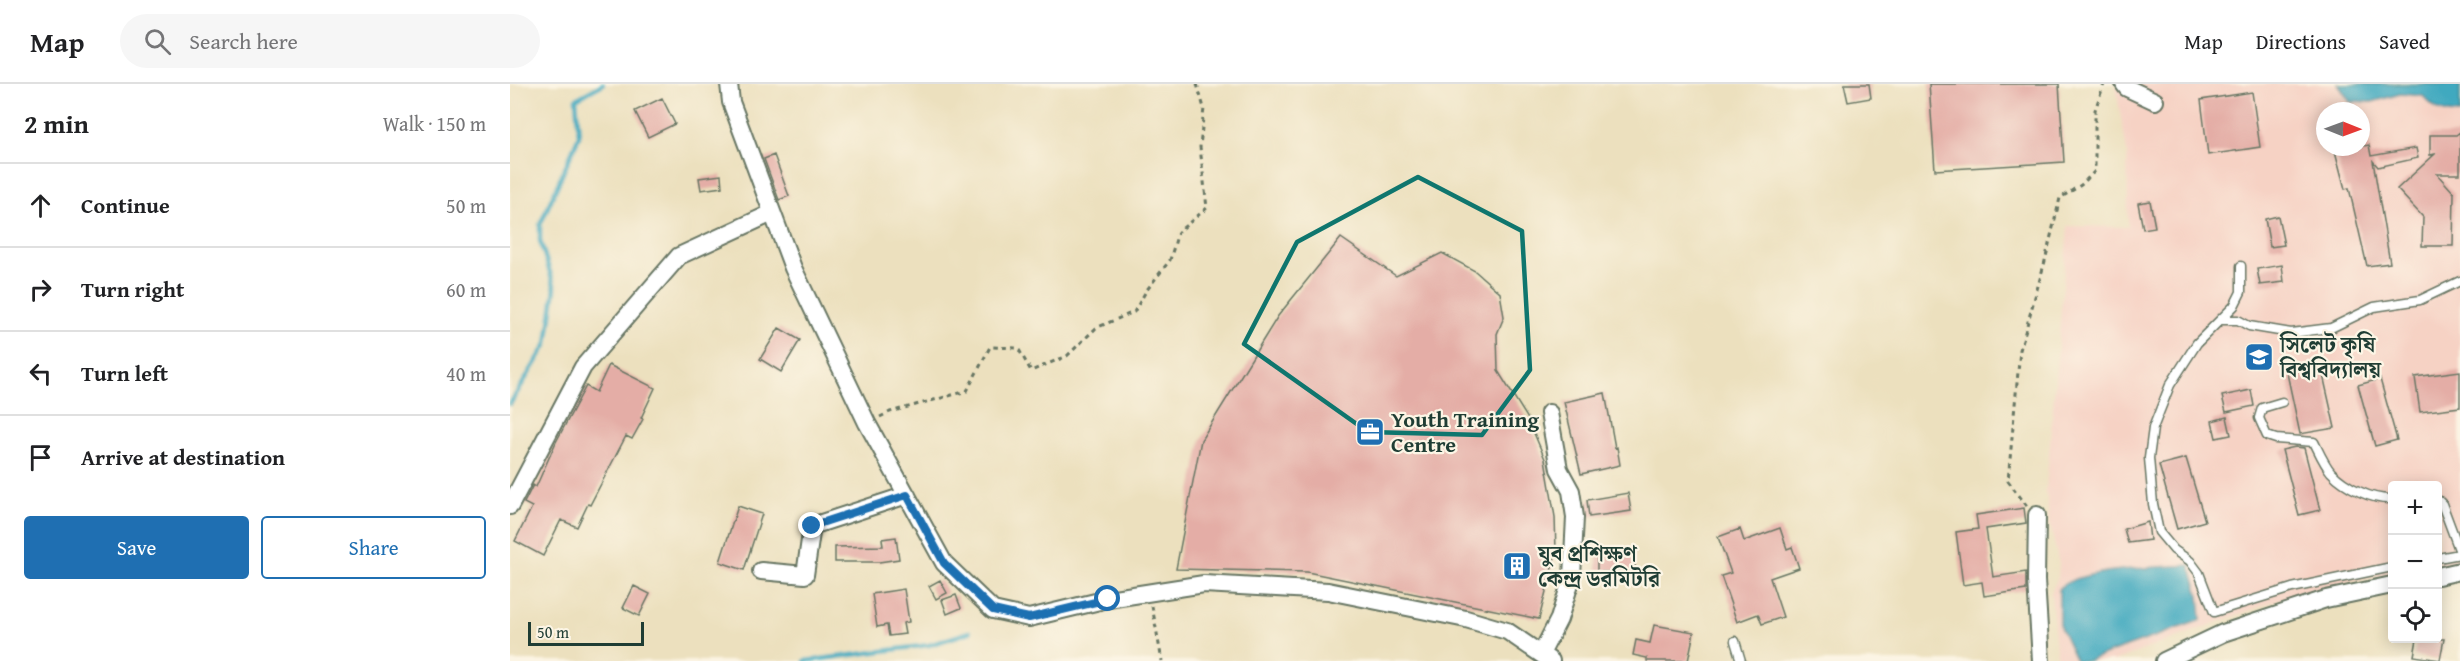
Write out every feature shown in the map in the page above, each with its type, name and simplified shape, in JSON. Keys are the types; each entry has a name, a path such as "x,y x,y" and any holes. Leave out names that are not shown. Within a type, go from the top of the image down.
{"street":[{"path":"729,84 731,102 793,268 867,423 944,563 993,610 1029,618 1108,599 1204,584 1328,591 1466,619 1506,631 1546,658 1572,577 1575,517 1571,490 1559,469 1550,413"},
{"path":"2124,84 2127,88 2156,101"},
{"path":"510,507 583,367 679,256 772,213"},
{"path":"761,571 805,575 812,526 907,495"},
{"path":"2037,515 2036,580 2042,661"},
{"path":"2442,575 2460,571"},
{"path":"2164,661 2223,633 2285,612 2326,599 2388,586"}],"lane":[{"path":"2241,266 2241,292 2234,306 2196,343 2170,385 2153,428 2149,458 2153,504 2159,532 2174,550 2190,561 2199,573 2214,612 2292,588 2388,568"},
{"path":"2221,320 2238,320 2249,326 2291,333 2331,328 2374,307 2420,300 2460,281"},
{"path":"2282,402 2262,408 2259,418 2267,436 2276,439 2314,442 2331,472 2344,482 2366,494 2388,498"},
{"path":"2442,504 2460,553 2442,557"},
{"path":"1735,641 1741,661"}],"path":[{"path":"867,423 890,412 967,391 990,347 1018,348 1031,371 1067,356 1096,328 1134,312 1146,291 1170,260 1178,232 1208,208 1200,147 1204,108 1197,84"},
{"path":"2037,515 2020,499 2008,481 2020,350 2060,198 2081,185 2095,171 2095,110 2104,84"},
{"path":"1149,592 1162,661"}],"highlighted area":[{"path":"1418,177 1522,231 1530,370 1482,435 1368,432 1244,344 1297,242"}],"shaded area":[{"name":"সিলেট কৃষি বিশ্ববিদ্যালয়","path":"2117,84 2460,84 2460,562 2442,565 2442,481 2388,481 2388,575 2278,600 2114,661 2057,661 2051,593 2058,577 2059,564 2049,520 2046,490 2068,226 2128,227 2127,152"}],"water":[{"path":"2338,84 2460,84 2460,114 2439,110 2423,96 2400,94 2372,102 2350,102"},
{"path":"2190,565 2199,595 2201,620 2087,661 2076,661 2059,624 2059,588 2070,581 2102,573"}],"building":[{"path":"1844,84 1869,84 1871,98 1848,102"},
{"path":"1929,84 2059,84 2064,162 1935,170"},
{"path":"2252,92 2260,147 2208,155 2201,100"},
{"path":"662,98 675,124 648,137 635,111"},
{"path":"2460,132 2460,174 2437,174 2454,193 2453,246 2422,246 2423,217 2397,189 2435,154 2430,155 2430,135 2456,135"},
{"path":"2416,148 2418,158 2378,167 2373,161 2390,263 2367,266 2349,188 2345,189 2336,156 2370,156 2370,150 2371,156"},
{"path":"774,155 789,196 779,200 764,159"},
{"path":"721,175 722,187 701,190 699,178"},
{"path":"2150,201 2155,227 2143,229 2138,203"},
{"path":"2278,216 2284,245 2270,247 2265,219"},
{"name":"Youth Training Centre","path":"1341,238 1396,276 1442,253 1475,271 1500,293 1504,317 1497,334 1498,371 1528,419 1545,459 1555,517 1556,552 1539,619 1307,572 1176,569 1201,440 1278,316"},
{"path":"2282,265 2284,282 2260,285 2257,269"},
{"path":"779,328 800,340 781,372 760,359"},
{"path":"609,365 655,388 641,418 643,419 632,439 626,436 577,527 561,520 543,556 515,541 532,507 524,503 533,485 536,487 556,442 586,386 596,392"},
{"path":"2321,366 2335,428 2300,434 2287,373"},
{"path":"2460,371 2460,407 2420,412 2415,377"},
{"path":"2380,379 2397,440 2375,446 2358,385"},
{"path":"2251,390 2254,406 2226,412 2222,396"},
{"path":"1605,393 1620,465 1581,474 1564,402"},
{"path":"2227,417 2231,435 2216,438 2212,421"},
{"path":"2295,447 2304,448 2320,510 2299,515 2282,450"},
{"path":"2186,458 2205,521 2177,529 2159,465"},
{"path":"1628,493 1631,511 1589,517 1587,500"},
{"path":"738,506 762,514 744,570 720,562"},
{"path":"2024,508 2026,523 1986,529 1993,577 2026,572 2026,590 1984,596 1982,582 1963,585 1956,532 1978,529 1976,515"},
{"path":"2148,522 2150,540 2128,543 2124,529"},
{"path":"1780,528 1787,549 1792,547 1799,568 1770,578 1783,617 1762,624 1758,614 1737,622 1721,576 1731,573 1718,537 1740,529 1744,541"},
{"path":"896,537 899,559 879,562 835,562 835,547 883,546 882,539"},
{"path":"1597,553 1635,553 1635,572 1597,572"},
{"path":"940,580 947,593 936,599 929,586"},
{"path":"634,586 650,594 639,616 623,608"},
{"path":"904,589 909,622 903,623 905,634 889,636 887,625 877,627 872,594"},
{"path":"956,595 961,608 947,614 942,600"},
{"path":"1654,625 1694,632 1688,661 1647,661 1647,658 1633,655 1636,640 1650,643"},
{"path":"2444,639 2440,660 2414,656 2416,643 2442,643"}],"waterway":[{"path":"510,404 547,344 555,288 540,241 540,225 579,136 576,99 603,84"},
{"path":"805,661 929,645 970,632"}],"place":[{"name":"সিলেট কৃষি বিশ্ববিদ্যালয়","path":"2259,357"},
{"name":"Youth Training Centre","path":"1370,432"},
{"name":"যুব প্রশিক্ষণ কেন্দ্র ডরমিটরি","path":"1517,566"}],"route":[{"path":"812,526 907,495 944,563 993,610 1029,618 1108,599"}]}
